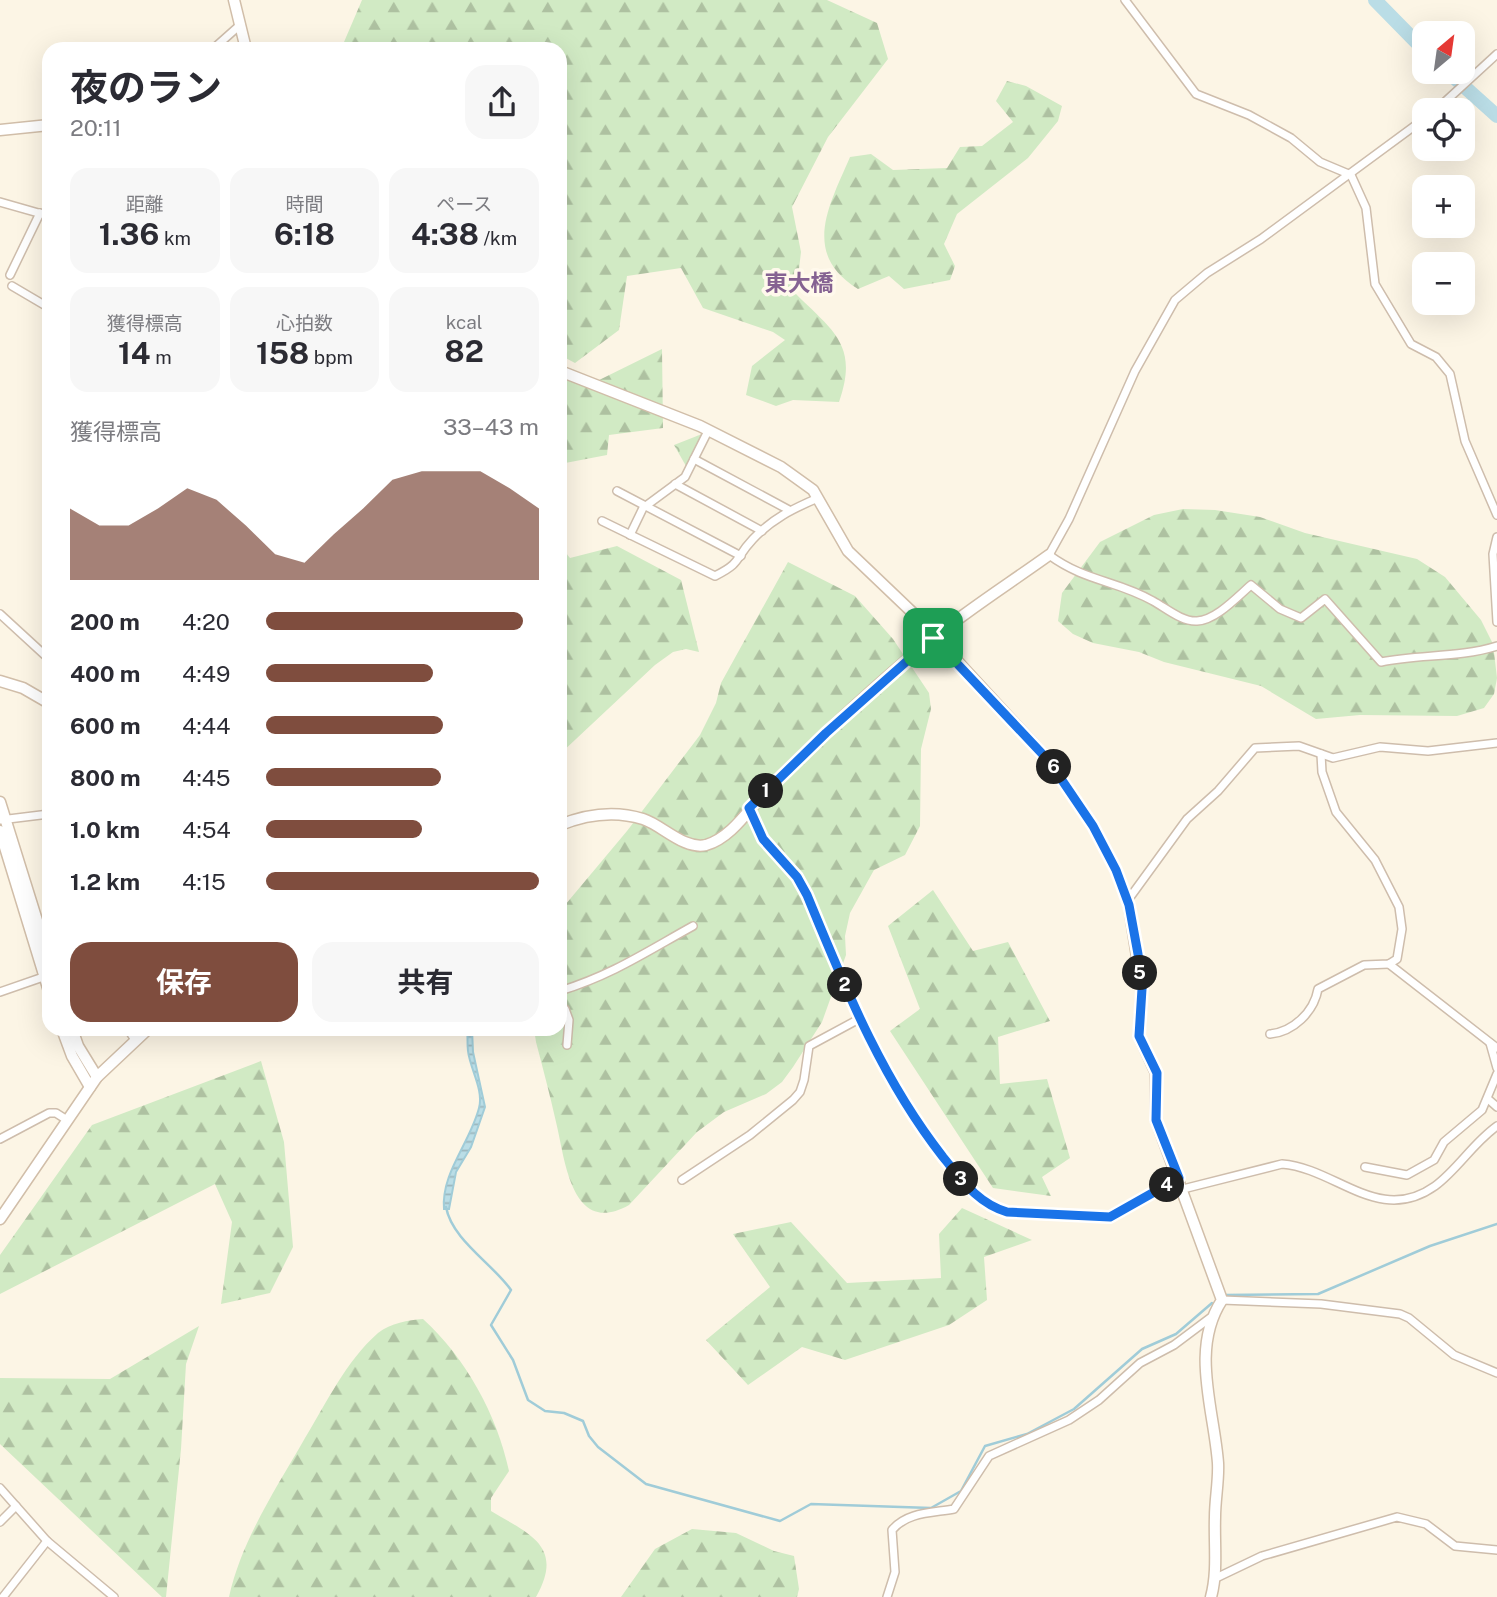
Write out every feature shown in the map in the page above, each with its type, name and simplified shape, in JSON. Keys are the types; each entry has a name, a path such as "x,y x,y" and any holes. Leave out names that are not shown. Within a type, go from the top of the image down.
{"street":[{"path":"234,0 244,42"},
{"path":"1125,0 1196,94 1249,115 1291,138 1320,162 1351,175 1366,208 1375,285 1411,344 1436,357 1450,374 1465,441 1497,515"},
{"path":"221,42 240,25"},
{"path":"1449,98 1497,54"},
{"path":"0,130 42,126"},
{"path":"567,822 581,817 618,815 643,819 692,844 705,845 730,832 749,808 826,733 933,638 1049,555 1069,519 1143,354 1175,300 1207,274 1351,175 1412,128"},
{"path":"0,202 40,213 10,275"},
{"path":"12,286 42,304"},
{"path":"567,374 708,430 781,467 813,490 848,551 914,614 933,638 1049,761 1093,826 1128,900 1142,989 1139,1036 1157,1073 1156,1120 1222,1300"},
{"path":"630,535 646,506 685,477 708,430"},
{"path":"694,459 789,510"},
{"path":"675,484 762,531"},
{"path":"617,491 741,556"},
{"path":"602,521 715,576 736,566 762,531 789,510 818,498"},
{"path":"1497,537 1493,554 1497,622"},
{"path":"1049,555 1071,571 1133,590 1184,619 1197,621 1210,618 1251,585 1280,608 1301,618 1325,599 1381,662 1417,655 1461,655 1497,646"},
{"path":"0,614 42,653"},
{"path":"0,681 23,688 42,700"},
{"path":"1128,900 1187,819 1218,791 1255,748 1299,746 1333,758 1380,747 1428,751 1497,743"},
{"path":"1270,1034 1291,1029 1316,1004 1318,989 1364,965 1390,964 1397,959 1402,948 1399,907 1367,848 1336,812 1322,772 1321,754"},
{"path":"0,802 3,819 42,938"},
{"path":"749,808 763,839 797,877 807,895 859,1019 898,1093 971,1192 992,1207 1030,1215 1110,1217 1179,1178"},
{"path":"3,819 42,815"},
{"path":"0,831 42,961"},
{"path":"567,989 601,979 693,926"},
{"path":"1390,964 1497,1048"},
{"path":"0,992 42,978"},
{"path":"567,1014 567,1045"},
{"path":"682,1180 750,1135 793,1100 800,1092 804,1080 809,1046 859,1019"},
{"path":"65,1036 72,1056 90,1087"},
{"path":"74,1036 97,1077"},
{"path":"132,1036 135,1040"},
{"path":"0,1219 97,1077 140,1036"},
{"path":"1489,1042 1497,1068"},
{"path":"1365,1167 1407,1175 1434,1160 1454,1133 1482,1110 1497,1073"},
{"path":"1488,1100 1497,1107"},
{"path":"0,1139 49,1113 67,1120"},
{"path":"1183,1189 1282,1164 1297,1165 1333,1183 1384,1199 1413,1199 1438,1184 1469,1149 1497,1126"},
{"path":"887,1597 895,1572 892,1530 898,1523 912,1516 954,1509 989,1456 1069,1420 1099,1401 1140,1363 1174,1345 1210,1318 1222,1300"},
{"path":"1222,1300 1321,1304 1400,1314 1409,1318 1454,1355 1497,1373"},
{"path":"1210,1318 1205,1370 1218,1465 1214,1546 1216,1578 1211,1597"},
{"path":"0,1488 47,1541 114,1597"},
{"path":"0,1522 16,1506"},
{"path":"1216,1578 1262,1556 1397,1517 1426,1524 1455,1546 1497,1550"},
{"path":"3,1597 47,1541"}],"green space":[{"path":"362,0 827,0 877,23 888,59 828,137 792,207 801,252 796,294 839,340 846,366 839,402 793,400 776,406 746,395 752,366 785,340 773,332 703,308 681,268 627,276 619,330 575,363 567,359 567,42 344,42"},
{"path":"1007,81 1026,86 1062,106 1058,121 1028,158 957,214 944,244 955,266 950,280 904,289 889,276 858,289 840,275 830,260 825,245 825,228 834,193 850,157 871,154 893,170 947,168 960,147 982,146 1013,122 996,101"},
{"path":"662,349 663,428 609,435 607,455 567,463 567,374 589,385"},
{"path":"702,434 686,466 674,445"},
{"path":"1183,509 1215,510 1260,517 1305,533 1417,559 1445,577 1481,620 1493,644 1497,678 1494,694 1484,708 1457,716 1360,715 1316,719 1261,686 1164,662 1139,652 1093,643 1073,634 1058,621 1062,593 1100,542 1154,515"},
{"path":"617,546 681,580 699,652 686,649 673,652 655,665 567,747 567,554 570,558"},
{"path":"788,562 855,596 893,639 929,693 931,709 921,749 920,826 905,855 874,870 850,913 845,936 846,955 822,1022 782,1082 766,1094 724,1112 697,1132 629,1205 610,1212 594,1211 583,1203 568,1173 535,1036 567,1036 567,903 627,831 700,735 716,703 721,683"},
{"path":"933,890 973,951 1008,942 1050,1021 998,1037 1000,1084 1047,1079 1070,1158 1042,1177 1051,1196 993,1188 890,1031 920,1009 888,926"},
{"path":"261,1061 284,1142 293,1247 270,1293 221,1304 232,1222 215,1184 0,1294 0,1255 92,1125"},
{"path":"962,1208 1032,1240 984,1257 987,1300 949,1325 845,1360 802,1347 748,1385 706,1340 770,1287 733,1234 791,1222 847,1283 941,1278 939,1234"},
{"path":"423,1319 439,1334 466,1369 497,1429 509,1471 491,1498 491,1511 530,1535 545,1553 547,1565 544,1580 536,1597 229,1597 242,1555 261,1515 329,1396 356,1356 378,1333 388,1327"},
{"path":"199,1326 186,1364 181,1449 166,1597 162,1597 0,1444 0,1378 110,1379"},
{"path":"692,1529 736,1533 774,1551 794,1556 799,1589 797,1597 621,1597 655,1549"}],"water":[{"path":"467,1036 472,1036 473,1052 485,1107 471,1147 456,1172 449,1209 444,1209 444,1196 451,1170 479,1108 478,1087 468,1051"}],"waterway":[{"path":"1375,0 1412,38"},
{"path":"1461,84 1497,116"},
{"path":"446,1207 464,1241 511,1290 491,1325 513,1360 528,1400 545,1411 564,1413 583,1421 589,1436 598,1447 646,1484 780,1521 811,1504 931,1508 961,1491 985,1446 1027,1434 1074,1409 1142,1349 1176,1334 1212,1303"},
{"path":"1224,1295 1318,1294 1430,1246 1497,1224"}],"district":[{"name":"東大橋","path":"799,283"}],"route":[{"path":"933,638 1049,761 1093,826 1116,870 1129,905 1142,989 1139,1036 1157,1073 1156,1120 1179,1178 1110,1217 1007,1212 992,1207 971,1192 898,1093 860,1021 807,895 797,877 763,839 749,808 826,733 933,638"}]}
